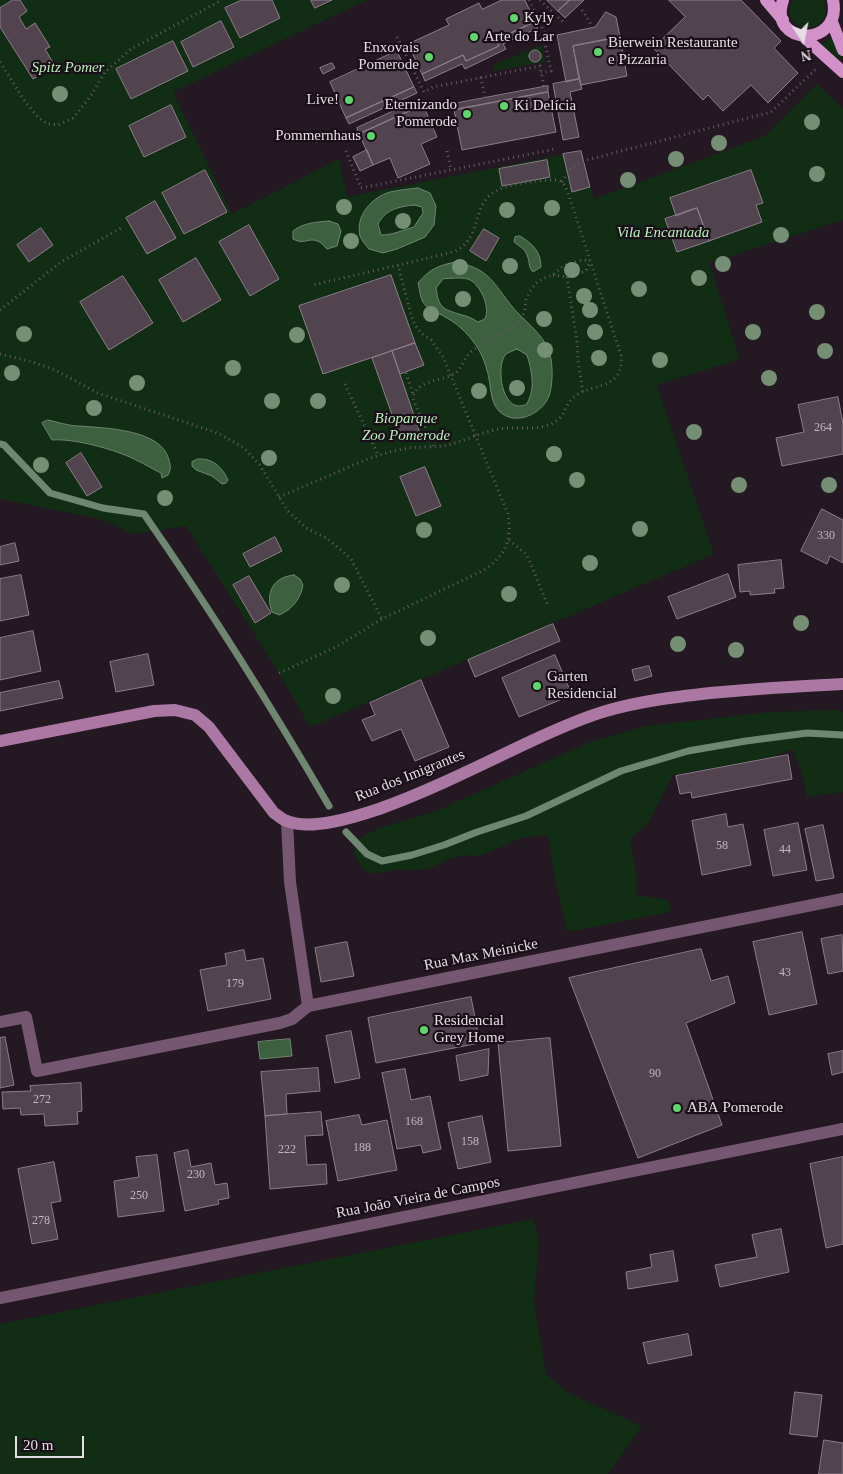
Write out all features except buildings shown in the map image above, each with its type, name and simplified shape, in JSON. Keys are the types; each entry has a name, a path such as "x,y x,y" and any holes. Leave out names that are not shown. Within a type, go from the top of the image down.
{"main road":[{"path":"766,0 788,28 803,36 812,37 820,34 827,29 837,15"},
{"path":"783,0 781,13 783,20"},
{"path":"833,0 843,50"},
{"path":"803,36 843,72"}],"street":[{"name":"Rua dos Imigrantes","path":"287,821 306,824 333,822 372,811 432,787 562,727 605,711 645,701 756,688 843,684"},
{"path":"0,741 154,710 176,710 195,715 209,727 274,813 287,821 290,882 308,1006 292,1018 280,1023 37,1071 26,1017 0,1022"},
{"name":"Rua Max Meinicke","path":"308,1006 843,899"},
{"name":"Rua João Vieira de Campos","path":"0,1298 843,1129"}],"path":[{"path":"0,62 26,103 39,118 48,124 58,124 73,118 90,97 105,72 130,49 222,0"},
{"path":"529,0 545,34 544,39 551,71 541,73"},
{"path":"540,0 564,24"},
{"path":"582,10 590,22 591,28"},
{"path":"397,37 424,92 433,88 480,77 540,66 544,87"},
{"path":"562,182 571,168 583,161 771,112 828,58"},
{"path":"480,77 485,98"},
{"path":"316,142 336,134"},
{"path":"346,151 361,188 555,149"},
{"path":"447,151 451,170"},
{"path":"280,497 378,454 409,448 447,445 499,429 540,427 550,424 559,419 565,412 572,398 608,383 615,378 620,371 622,363 568,193 562,182 557,180 545,180 502,188 494,192 482,206 475,228 468,240 458,250 313,285"},
{"path":"0,310 61,262 121,228"},
{"path":"413,394 418,387 451,375 459,370 473,350 514,326 521,319 530,291 544,278 553,275 563,266 582,260 590,262"},
{"path":"553,275 567,278 586,271 590,262"},
{"path":"279,673 336,647 382,619 484,570 495,562 509,540 508,514 451,375 431,340 422,334 415,325 398,265"},
{"path":"567,278 583,392"},
{"path":"0,354 55,370 98,393 220,434 244,448 259,464 288,511 306,528 328,539 350,559 382,619"},
{"path":"406,372 414,402 433,446"},
{"path":"344,384 378,454"},
{"path":"509,540 527,556 548,606"}],"green space":[{"name":"Bioparque Zoo Pomerode","path":"0,0 367,0 173,92 232,214 339,159 347,197 581,151 594,199 765,136 817,84 843,109 843,220 709,263 740,359 657,385 714,554 310,727 279,673 186,526 134,534 100,519 0,499"},
{"path":"793,0 823,0 826,12 823,21 816,26 799,26 792,20 790,12"},
{"path":"832,37 843,64 820,45"},
{"path":"542,45 545,62 494,71 493,65"},
{"path":"839,710 843,713 843,792 807,797 800,767 792,749 769,758 673,775 648,824 630,839 637,876 636,895 668,900 671,912 567,932 548,835 521,838 480,856 460,855 427,869 396,870 372,874 363,869 353,852 359,839 379,828 436,811 590,742 646,726 771,712"},
{"path":"533,1219 539,1240 534,1302 546,1374 570,1394 642,1426 608,1474 0,1474 0,1324"}],"shaded area":[{"path":"418,188 430,193 436,206 434,225 425,237 383,253 369,249 360,236 359,229 360,221 366,208 377,198 393,191","holes":["414,205 422,207 423,213 414,227 381,235 378,224 389,212"]},
{"path":"329,221 338,224 341,231 337,246 327,249 317,241 298,241 293,239 293,231 301,226"},
{"path":"520,236 532,245 540,257 541,267 533,272 526,253 514,242 515,237"},
{"path":"455,262 481,271 493,281 515,310 538,333 547,346 552,364 552,381 549,396 534,413 520,418 513,418 505,416 496,408 485,364 476,345 457,324 429,309 423,302 418,283 430,271","holes":["464,278 476,284 486,304 485,319 478,322 443,307 436,288 443,279","517,349 527,355 532,380 531,393 526,405 518,406 512,404 504,392 501,375 501,366 506,354"]},
{"path":"48,420 71,425 117,429 144,436 156,442 164,450 170,464 169,473 162,478 161,473 118,452 72,441 52,440 42,423"},
{"path":"198,459 208,460 220,467 228,480 226,483 222,484 212,476 196,470 192,466 192,462"},
{"path":"294,575 300,579 303,585 298,599 284,613 279,615 272,612 270,592 281,579"},
{"path":"290,1039 292,1056 260,1059 258,1042"}],"waterway":[{"path":"0,444 4,445 50,493 103,508 144,514 240,658 329,806"},
{"path":"346,832 367,854 382,861 412,855 526,816 621,771 688,751 807,733 843,735"}],"place":[{"name":"Kyly","path":"514,18"},
{"name":"Arte do Lar","path":"474,37"},
{"name":"Bierwein Restaurante e Pizzaria","path":"598,52"},
{"name":"Enxovais Pomerode","path":"429,57"},
{"name":"Live!","path":"349,100"},
{"name":"Ki Delícia","path":"504,106"},
{"name":"Eternizando Pomerode","path":"467,114"},
{"name":"Pommernhaus","path":"371,136"},
{"name":"Garten Residencial","path":"537,686"},
{"name":"Residencial Grey Home","path":"424,1030"},
{"name":"ABA Pomerode","path":"677,1108"}],"park label":[{"name":"Spitz Pomer","path":"68,68"},
{"name":"Vila Encantada","path":"663,233"}]}
